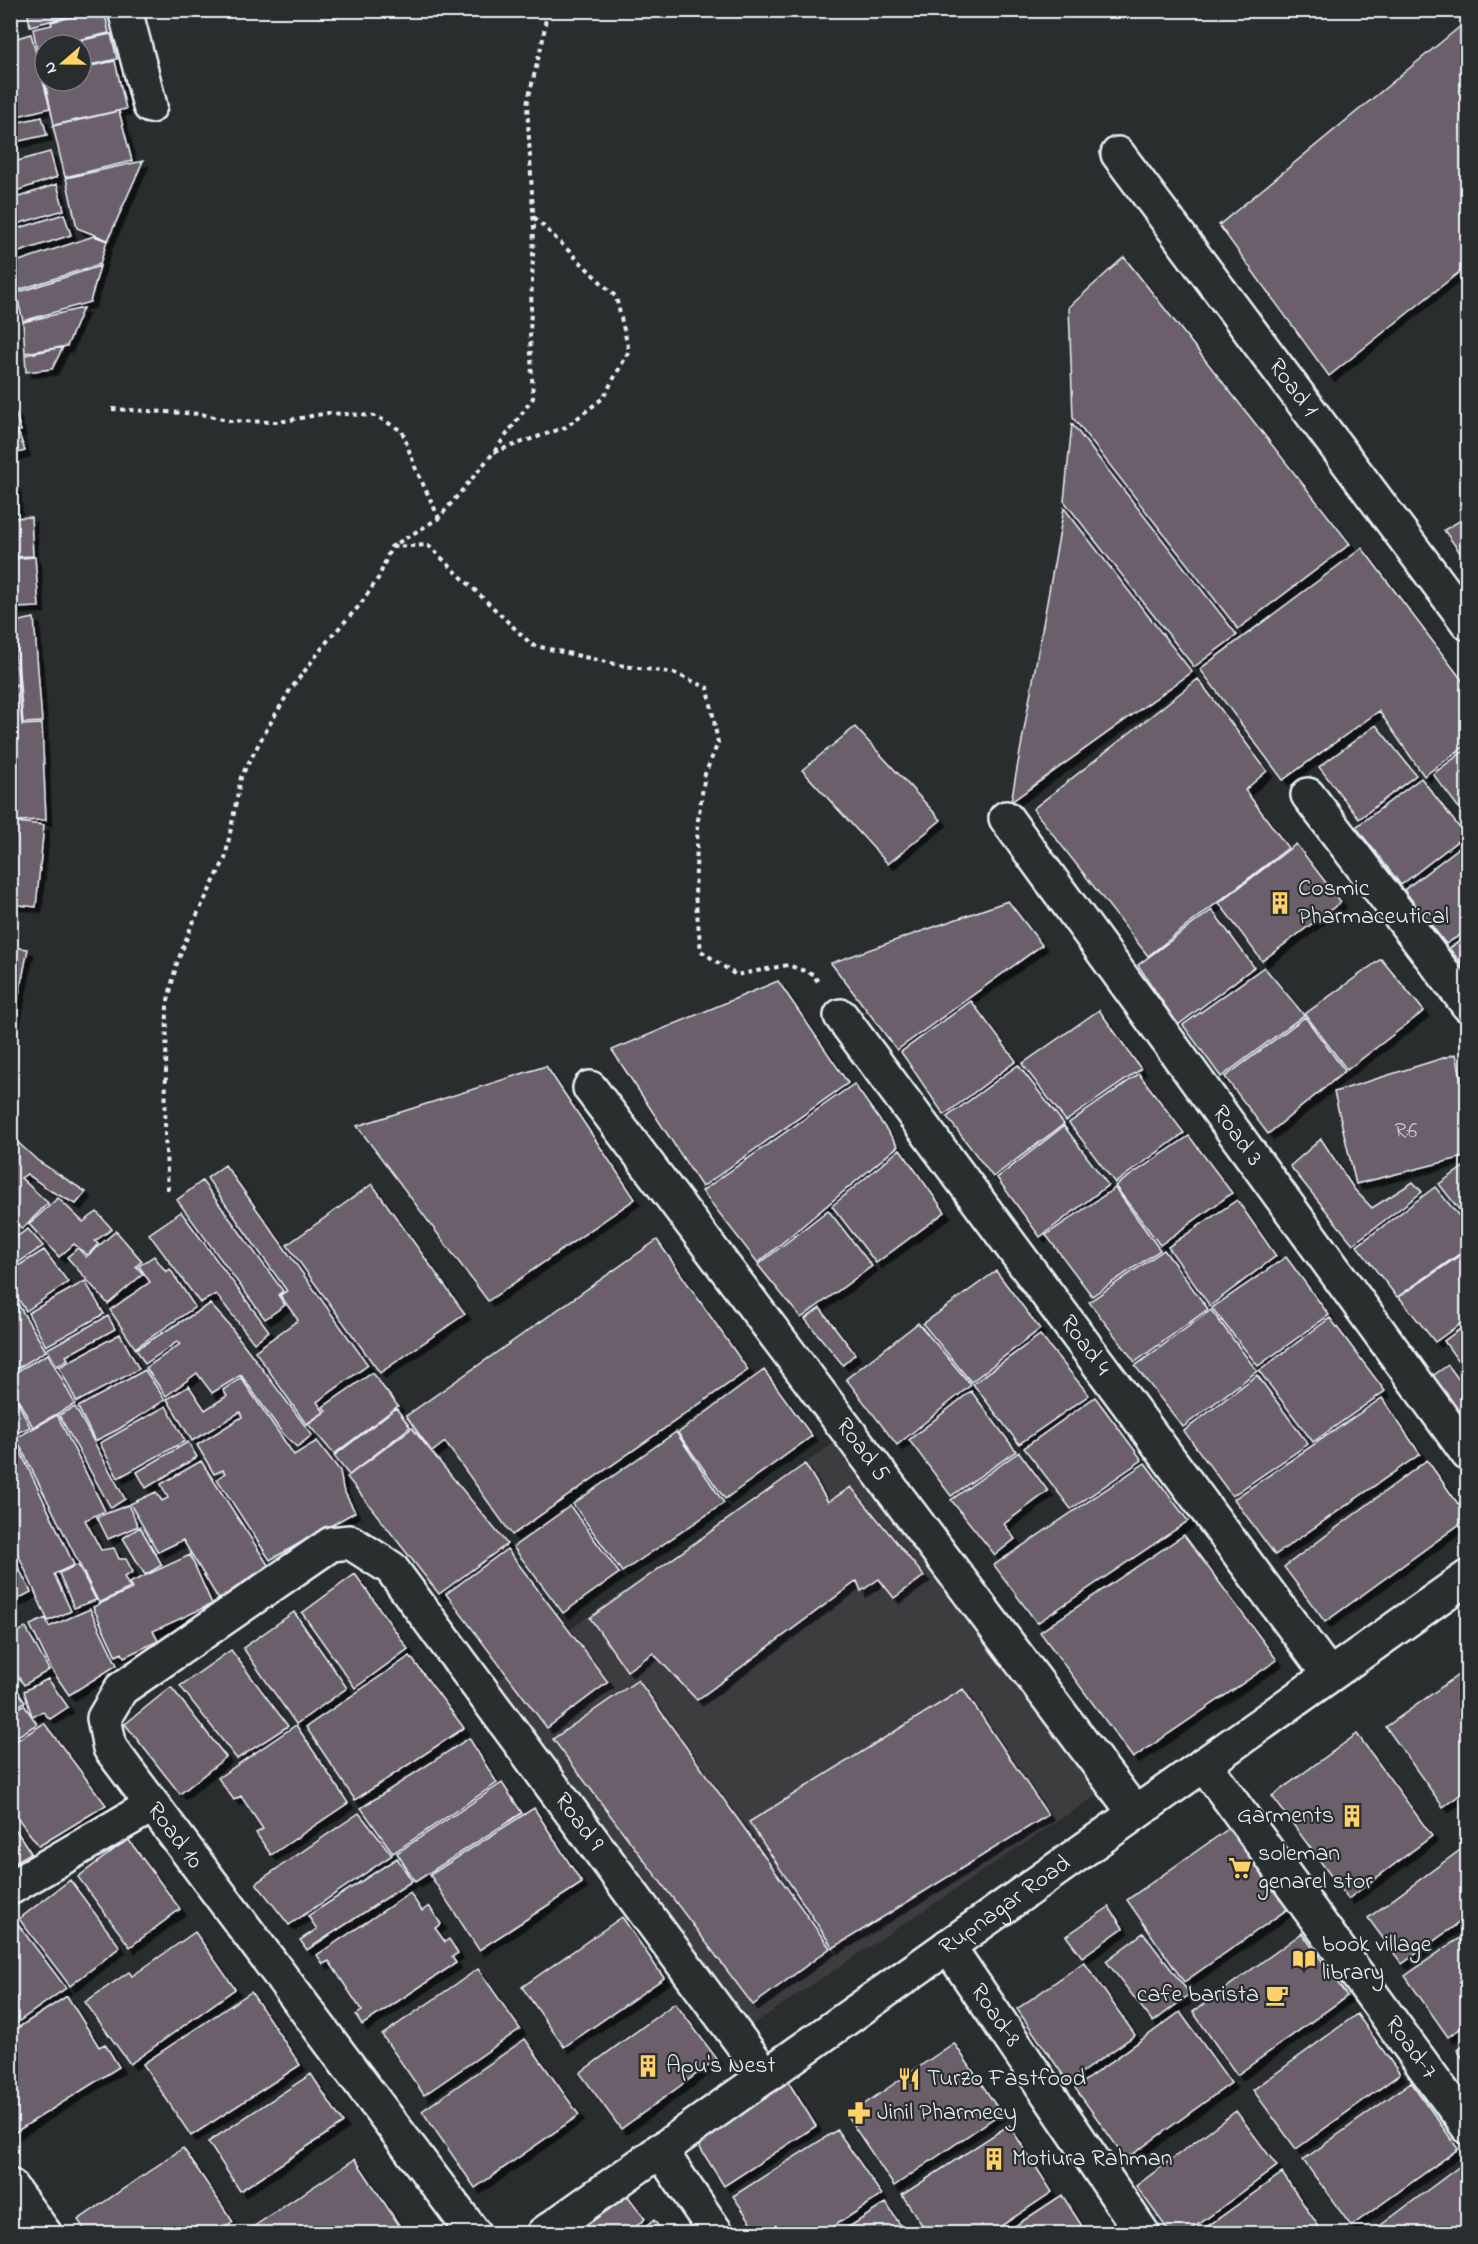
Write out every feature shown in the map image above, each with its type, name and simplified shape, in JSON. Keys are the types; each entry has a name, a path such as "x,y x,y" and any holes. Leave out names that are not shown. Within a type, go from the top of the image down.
{"street":[{"path":"125,10 150,106"},
{"name":"Road 1","path":"1118,154 1467,623"},
{"path":"1308,795 1467,1005"},
{"name":"Road 3","path":"1006,818 1467,1454"},
{"name":"Road 4","path":"842,1016 1329,1675"},
{"name":"Road 5","path":"590,1088 1135,1813"},
{"name":"Road 10","path":"391,1568 350,1542 331,1544 121,1689 104,1718 110,1748 151,1806 474,2234"},
{"name":"Road 9","path":"391,1568 766,2076"},
{"name":"Rupnagar Road","path":"543,2234 1467,1577"},
{"name":"Road-7","path":"1204,1764 1467,2127"},
{"path":"10,1888 151,1806"},
{"name":"Road-8","path":"948,1946 1143,2234"},
{"path":"660,2150 717,2234"},
{"path":"10,2186 45,2234"}],"path":[{"path":"168,1190 165,1134 167,1005 176,966 191,927 225,859 241,777 290,690 329,639 360,605 379,577 391,547 439,518 494,452 533,398 530,335 533,217 527,104 543,39 547,10"},
{"path":"494,452 566,427 603,399 629,351 616,297 533,217"},
{"path":"112,410 201,414 243,422 279,422 328,413 376,416 402,431 415,467 439,518"},
{"path":"391,547 428,545 532,645 624,666 674,673 708,688 718,743 705,774 698,820 695,894 701,951 736,975 788,965 813,974 842,1016"}],"shaded area":[{"path":"841,1438 1100,1793 744,2030 493,1684"}],"building":[{"path":"27,10 94,10 30,26"},
{"path":"104,10 109,33 93,37 93,33 34,33 33,29 52,25 51,22"},
{"path":"1468,20 1468,265 1329,376 1219,225"},
{"path":"31,34 33,93 46,93 50,108 10,118 10,40"},
{"path":"111,34 117,59 93,64 93,38"},
{"path":"115,61 126,109 54,125 47,93 93,93 93,66"},
{"path":"119,111 132,161 65,177 53,126"},
{"path":"42,117 47,135 10,143 10,124"},
{"path":"50,152 57,177 10,193 10,163"},
{"path":"143,161 108,240 77,228 66,178"},
{"path":"57,184 64,210 10,226 10,200"},
{"path":"64,214 71,235 10,255 10,231"},
{"path":"94,236 107,241 100,264 15,291 10,274 10,264"},
{"path":"1124,257 1350,544 1238,629 1073,418 1069,307"},
{"path":"100,266 90,302 23,321 16,293"},
{"path":"83,308 67,346 25,353 23,322"},
{"path":"63,347 52,369 26,372 25,355"},
{"path":"15,412 21,431 10,433 10,413"},
{"path":"1072,424 1237,635 1194,667 1064,501"},
{"path":"19,434 25,451 10,455 10,436"},
{"path":"10,486 15,486 17,513 10,513"},
{"path":"1064,508 1192,672 1011,802"},
{"path":"1468,516 1468,564 1444,530"},
{"path":"31,517 33,556 10,557 10,518"},
{"path":"1362,548 1468,688 1468,744 1424,776 1379,711 1283,780 1200,669"},
{"path":"35,557 39,607 14,608 11,559"},
{"path":"34,618 42,722 23,723 15,622"},
{"path":"10,628 19,684 10,686"},
{"path":"1198,679 1267,771 1245,790 1288,848 1148,956 1033,809"},
{"path":"19,686 22,725 42,724 46,820 15,821 10,793 10,688"},
{"path":"1376,725 1416,775 1359,819 1319,767"},
{"path":"855,727 941,820 888,864 802,770"},
{"path":"1468,748 1468,820 1433,774"},
{"path":"1421,778 1465,835 1401,885 1356,827"},
{"path":"16,822 44,825 36,907 10,904"},
{"path":"1468,841 1468,930 1446,944 1404,890"},
{"name":"Cosmic Pharmaceutical","path":"1296,844 1341,902 1262,961 1219,903"},
{"path":"1008,901 1042,945 897,1050 831,963"},
{"path":"1212,910 1254,967 1178,1025 1138,965"},
{"path":"1468,936 1468,972 1449,948"},
{"path":"10,947 28,949 10,1040"},
{"path":"1381,959 1424,1011 1347,1070 1305,1014"},
{"path":"1264,967 1304,1015 1221,1077 1183,1025"},
{"path":"778,981 848,1083 702,1187 612,1050"},
{"path":"971,1001 1016,1061 944,1115 901,1052"},
{"path":"1099,1010 1141,1069 1066,1121 1022,1064"},
{"path":"1305,1017 1345,1071 1268,1134 1225,1077"},
{"path":"1456,1054 1468,1108 1468,1156 1356,1184 1334,1092"},
{"path":"1018,1065 1064,1124 993,1177 947,1117"},
{"path":"546,1066 635,1199 488,1301 357,1126"},
{"path":"1139,1074 1184,1133 1115,1183 1069,1123"},
{"path":"854,1084 898,1146 758,1263 702,1191"},
{"path":"1064,1126 1108,1185 1040,1237 997,1178"},
{"path":"1189,1136 1232,1193 1160,1245 1115,1186"},
{"path":"13,1138 38,1161 86,1192 76,1204 51,1191 27,1174 21,1178 48,1203 22,1229 10,1217 10,1141"},
{"path":"1321,1139 1354,1189 1372,1208 1413,1182 1422,1192 1353,1244 1290,1166"},
{"path":"900,1149 945,1212 876,1263 832,1206"},
{"path":"1468,1164 1468,1221 1439,1184"},
{"path":"225,1165 368,1365 317,1402 324,1412 306,1424 255,1351 298,1320 280,1295 287,1291 207,1178"},
{"path":"202,1181 283,1291 278,1295 285,1305 265,1319 177,1200"},
{"path":"372,1184 465,1314 380,1373 287,1245"},
{"path":"1435,1187 1468,1227 1468,1248 1397,1297 1357,1246"},
{"path":"1115,1188 1160,1250 1092,1296 1046,1235"},
{"path":"58,1198 83,1222 97,1212 112,1229 95,1241 98,1244 88,1255 74,1244 59,1257 29,1224"},
{"path":"1237,1200 1276,1256 1210,1306 1168,1247"},
{"path":"828,1210 872,1266 801,1318 758,1265"},
{"path":"181,1212 269,1331 254,1343 216,1294 200,1303 149,1234"},
{"path":"28,1229 43,1246 10,1268 10,1232 16,1237"},
{"path":"116,1231 142,1261 136,1266 143,1274 108,1304 67,1257 78,1248 86,1257"},
{"path":"657,1240 748,1370 512,1535 445,1442 432,1452 406,1416"},
{"path":"44,1250 68,1282 26,1311 10,1286 10,1271"},
{"path":"1164,1250 1208,1309 1135,1362 1089,1302"},
{"path":"1468,1250 1468,1318 1435,1342 1399,1297"},
{"path":"154,1256 166,1272 170,1269 195,1307 135,1348 110,1310 150,1282 139,1266"},
{"path":"1286,1257 1329,1315 1258,1366 1212,1308"},
{"path":"996,1271 1040,1329 971,1382 923,1324"},
{"path":"85,1281 104,1314 46,1346 28,1313"},
{"path":"10,1291 46,1351 10,1373"},
{"path":"210,1304 229,1325 312,1435 297,1447 283,1434 241,1375 212,1393 197,1373 166,1396 146,1368 180,1344 177,1342 145,1364 136,1349"},
{"path":"820,1308 855,1354 843,1365 805,1319"},
{"path":"1211,1310 1257,1371 1183,1427 1135,1366"},
{"path":"108,1316 115,1329 66,1356 68,1359 57,1366 47,1349"},
{"path":"1330,1318 1385,1391 1313,1442 1259,1371"},
{"path":"918,1323 971,1385 897,1445 846,1379"},
{"path":"1468,1323 1468,1369 1465,1371 1444,1341"},
{"path":"120,1334 139,1369 77,1402 59,1367"},
{"path":"1040,1335 1089,1395 1019,1444 973,1384"},
{"path":"48,1354 75,1404 33,1427 10,1384 10,1375"},
{"path":"1448,1365 1468,1392 1468,1412 1454,1422 1424,1382"},
{"path":"145,1370 165,1400 95,1441 78,1407"},
{"path":"764,1370 812,1436 725,1499 678,1433"},
{"path":"372,1373 398,1406 334,1454 308,1424 326,1411 323,1407"},
{"path":"1257,1375 1308,1444 1232,1496 1184,1431"},
{"path":"241,1378 294,1455 317,1441 340,1471 343,1489 355,1512 270,1560 217,1479 225,1473 223,1470 214,1474 197,1445 242,1417 240,1412 192,1441 167,1399 189,1386 205,1410 227,1396 223,1390"},
{"path":"12,1390 30,1427 10,1436 10,1391"},
{"path":"971,1391 1016,1451 951,1496 909,1440"},
{"path":"1095,1397 1142,1460 1071,1509 1024,1448"},
{"path":"1382,1398 1420,1454 1275,1555 1234,1499"},
{"path":"166,1406 185,1441 118,1478 100,1443"},
{"path":"75,1407 125,1499 111,1508 59,1415"},
{"path":"396,1408 410,1427 349,1475 334,1456"},
{"path":"57,1415 105,1511 85,1520 101,1550 114,1548 119,1559 126,1559 133,1572 124,1577 130,1588 99,1603 16,1438"},
{"path":"412,1428 507,1544 439,1594 347,1477"},
{"path":"676,1432 724,1503 622,1572 573,1504"},
{"path":"14,1438 74,1565 54,1574 71,1611 48,1621 10,1536 10,1440"},
{"path":"188,1442 197,1457 146,1488 137,1472"},
{"path":"1019,1452 1048,1491 1004,1524 1015,1539 995,1555 951,1500"},
{"path":"1427,1460 1468,1518 1325,1622 1284,1567"},
{"path":"201,1461 270,1568 219,1600 183,1540 158,1552 130,1504 156,1492 162,1501 168,1498 161,1484"},
{"path":"1145,1463 1188,1521 1037,1623 994,1565"},
{"path":"805,1464 828,1502 851,1487 924,1576 894,1598 879,1579 861,1591 857,1581 697,1700 653,1653 627,1671 590,1618"},
{"path":"128,1505 138,1526 108,1539 97,1517"},
{"path":"570,1506 619,1573 563,1613 513,1547"},
{"path":"140,1527 162,1565 145,1575 123,1538"},
{"path":"1184,1535 1277,1660 1133,1758 1040,1632"},
{"path":"507,1549 608,1682 547,1728 446,1594"},
{"path":"10,1551 31,1592 12,1602 10,1599"},
{"path":"190,1555 212,1604 153,1631 158,1641 124,1657 122,1653 116,1656 93,1607 132,1589 129,1583"},
{"path":"78,1565 96,1600 74,1608 59,1573"},
{"path":"355,1574 408,1649 355,1688 302,1613"},
{"path":"90,1609 117,1665 69,1695 52,1670 30,1625 46,1618 49,1627"},
{"path":"294,1612 347,1688 296,1724 243,1648"},
{"path":"26,1628 49,1670 24,1685 10,1664 10,1635"},
{"path":"231,1650 288,1726 237,1759 180,1686"},
{"path":"410,1656 464,1728 355,1800 306,1727"},
{"path":"1468,1668 1468,1789 1443,1807 1386,1727"},
{"path":"10,1678 25,1702 10,1710"},
{"path":"48,1679 68,1707 50,1719 43,1712 32,1716 24,1691"},
{"path":"638,1680 830,1948 753,2005 553,1739"},
{"path":"171,1687 226,1757 180,1794 125,1724"},
{"path":"963,1689 1048,1815 833,1948 749,1822"},
{"path":"24,1705 37,1724 10,1741 10,1712"},
{"path":"44,1723 106,1805 39,1846 10,1808 10,1745"},
{"path":"296,1725 348,1803 271,1855 256,1833 263,1829 241,1796 234,1800 218,1778"},
{"name":"Garments","path":"1357,1734 1432,1836 1348,1899 1272,1796"},
{"path":"469,1738 497,1783 393,1853 361,1808"},
{"path":"502,1783 522,1813 415,1882 397,1853"},
{"path":"534,1808 582,1883 479,1950 430,1875"},
{"path":"359,1813 392,1855 289,1925 256,1883"},
{"path":"1241,1820 1299,1901 1184,1982 1127,1900"},
{"path":"10,1821 31,1853 10,1865"},
{"path":"128,1839 180,1909 130,1947 78,1877"},
{"path":"1467,1845 1468,1916 1402,1964 1368,1918"},
{"path":"397,1858 412,1881 307,1950 300,1940 317,1929 308,1916"},
{"path":"70,1880 120,1947 70,1986 19,1919"},
{"path":"410,1893 422,1911 429,1906 441,1924 435,1928 445,1942 449,1939 458,1953 452,1957 456,1963 362,2025 356,2015 362,2011 329,1961 323,1964 317,1955"},
{"path":"1109,1907 1123,1928 1082,1957 1066,1936"},
{"path":"10,1914 66,1988 12,2026 10,2024"},
{"path":"622,1917 664,1978 564,2047 522,1987"},
{"path":"195,1932 235,1989 130,2064 85,2002 129,1972 132,1976"},
{"path":"1468,1932 1468,2023 1448,2037 1405,1976"},
{"path":"1143,1933 1190,1994 1153,2022 1106,1961"},
{"path":"1302,1933 1347,1996 1237,2075 1193,2012"},
{"path":"1084,1962 1135,2035 1068,2082 1017,2009"},
{"path":"478,1969 520,2029 424,2095 382,2035"},
{"path":"251,1992 300,2065 191,2136 143,2064"},
{"path":"67,1996 99,2047 105,2044 119,2067 11,2135 10,2033"},
{"name":"Apu's Nest","path":"675,2003 717,2059 621,2129 580,2073"},
{"path":"1180,2012 1231,2083 1126,2159 1075,2088"},
{"path":"1357,2014 1400,2074 1296,2149 1253,2090"},
{"path":"525,2039 579,2115 475,2188 422,2111"},
{"path":"954,2043 1001,2113 894,2186 847,2116"},
{"path":"1468,2043 1468,2066 1457,2050"},
{"path":"311,2074 343,2123 240,2191 208,2142"},
{"path":"787,2080 816,2126 724,2186 695,2140"},
{"path":"1411,2082 1458,2149 1351,2226 1303,2160"},
{"path":"1236,2111 1277,2166 1186,2234 1171,2234 1136,2186"},
{"name":"Motiura Rahman","path":"1009,2125 1052,2192 989,2234 928,2234 902,2195"},
{"path":"837,2130 882,2195 822,2234 759,2234 733,2196"},
{"path":"183,2148 233,2222 216,2234 88,2234 78,2220"},
{"path":"355,2159 405,2234 253,2234 250,2229"},
{"path":"1468,2160 1468,2234 1369,2234"},
{"path":"1282,2173 1324,2234 1197,2234"},
{"path":"621,2187 645,2219 627,2234 559,2234"},
{"path":"1062,2195 1087,2234 1003,2234"},
{"path":"886,2203 906,2234 838,2234"},
{"path":"654,2220 664,2234 637,2234"}],"place":[{"name":"Cosmic Pharmaceutical","path":"1280,903"},
{"name":"Garments","path":"1352,1816"},
{"name":"soleman genarel stor","path":"1240,1868"},
{"name":"book village library","path":"1304,1959"},
{"name":"cafe barista","path":"1277,1995"},
{"name":"Apu's Nest","path":"648,2066"},
{"name":"Turzo Fastfood","path":"909,2079"},
{"name":"Jinil Pharmecy","path":"859,2113"},
{"name":"Motiura Rahman","path":"994,2159"}]}
